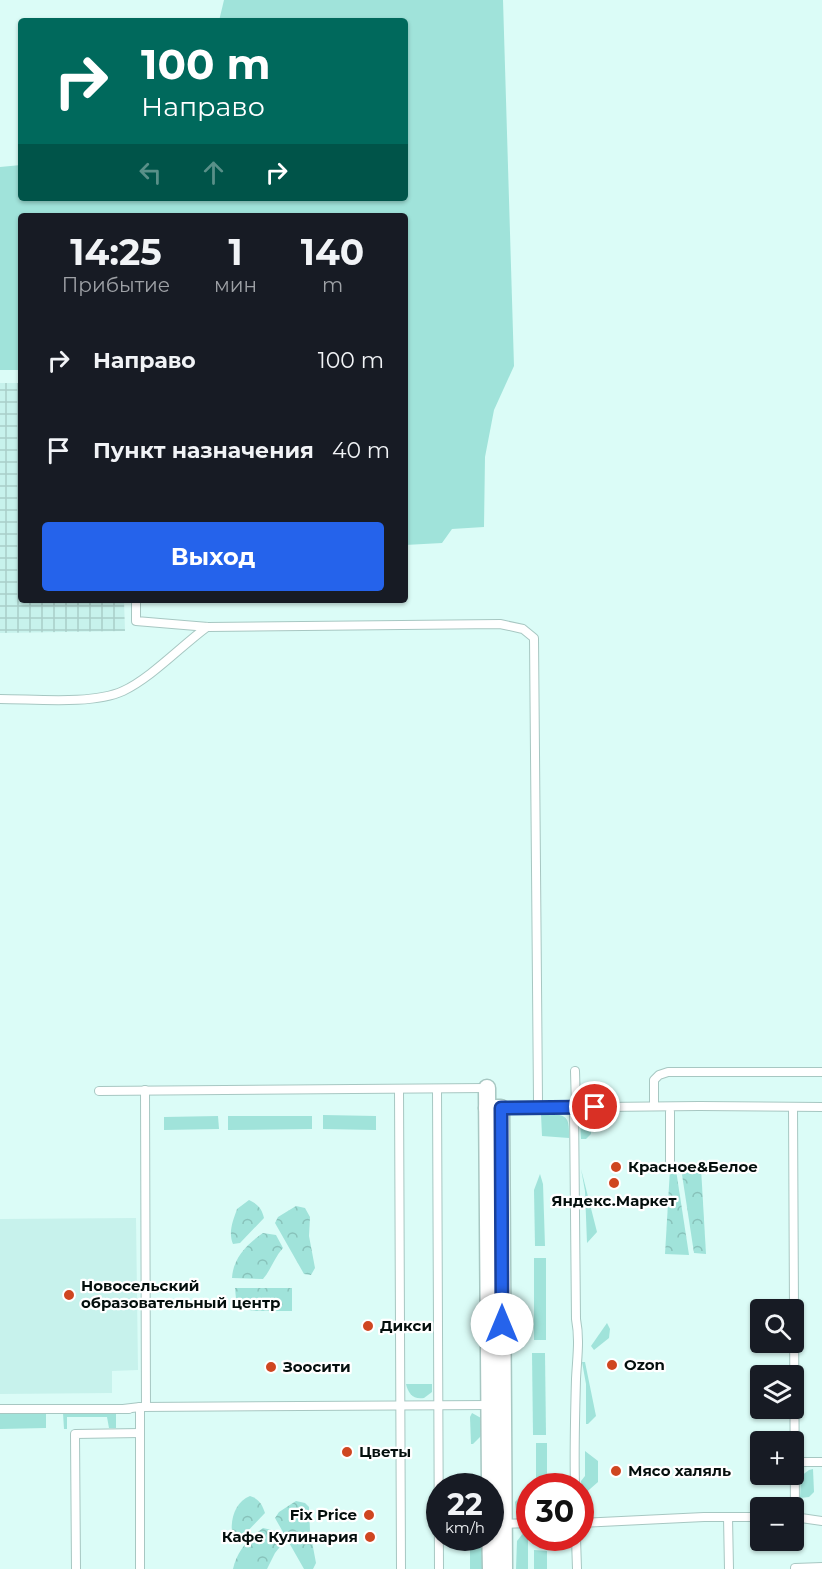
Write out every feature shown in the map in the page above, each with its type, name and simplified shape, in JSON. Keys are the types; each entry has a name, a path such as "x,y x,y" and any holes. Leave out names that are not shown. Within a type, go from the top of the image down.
{"street":[{"path":"487,1088 494,1108 495,1473"},
{"path":"491,1473 496,1405"},
{"path":"491,1569 493,1551"},
{"path":"500,1551 504,1569"}],"lane":[{"path":"136,603 136,621 207,627 500,624 523,629 534,638 537,1100"},
{"path":"0,699 84,699 104,697 122,691 138,682 207,627"},
{"path":"574,1071 576,1319 580,1336 576,1372 574,1473"},
{"path":"654,1106 654,1080 659,1075 668,1072 822,1072"},
{"path":"99,1091 487,1088"},
{"path":"399,1089 401,1569"},
{"path":"437,1089 439,1569"},
{"path":"140,1569 145,1090"},
{"path":"793,1107 796,1431"},
{"path":"494,1108 822,1107"},
{"path":"670,1112 670,1161"},
{"path":"0,1409 496,1405"},
{"path":"76,1569 75,1434 140,1433"},
{"path":"804,1462 822,1462"},
{"path":"728,1517 729,1569"},
{"path":"594,1522 750,1517"},
{"path":"804,1518 822,1521"},
{"path":"576,1551 577,1569"},
{"path":"795,1568 822,1567"}],"shaded area":[{"path":"0,383 18,383 18,603 124,603 125,631 0,633"},
{"name":"Новосельский образовательный центр","path":"136,1218 138,1370 112,1371 112,1393 0,1394 0,1219"}],"green space":[{"path":"224,0 503,0 514,366 494,410 485,457 484,527 452,529 442,543 408,545 408,213 18,213 18,370 0,370 0,167 18,165 18,201 408,201 408,18 220,18"},
{"path":"541,1114 560,1115 567,1119 569,1138 542,1136"},
{"path":"591,1114 591,1134 586,1139 581,1139 580,1122 586,1115"},
{"path":"323,1115 376,1116 376,1130 323,1129"},
{"path":"218,1116 219,1129 164,1130 164,1117"},
{"path":"228,1116 312,1116 312,1129 228,1130"},
{"path":"681,1168 701,1168 706,1254 694,1253"},
{"path":"581,1169 597,1232 587,1243 585,1191"},
{"path":"670,1169 676,1170 689,1255 665,1254"},
{"path":"540,1174 543,1184 545,1246 535,1246 534,1190"},
{"path":"249,1200 259,1207 264,1218 240,1243 233,1244 231,1231 237,1209"},
{"path":"296,1206 305,1208 310,1217 309,1236 315,1268 311,1275 304,1274 275,1223 278,1217"},
{"path":"263,1233 276,1235 283,1248 266,1275 263,1279 232,1278 235,1264 242,1252"},
{"path":"534,1258 546,1258 546,1340 534,1340"},
{"path":"235,1288 292,1288 292,1311 254,1311 240,1308"},
{"path":"607,1323 610,1329 609,1338 594,1350 591,1346"},
{"path":"532,1353 545,1353 546,1435 533,1435"},
{"path":"582,1362 585,1362 596,1416 588,1424 586,1424 586,1384"},
{"path":"406,1384 432,1384 432,1392 424,1398 417,1398 410,1393"},
{"path":"46,1413 46,1428 0,1429 0,1414"},
{"path":"63,1413 116,1413 116,1428 109,1428 107,1417 67,1417 67,1429 64,1429"},
{"path":"472,1413 481,1418 482,1435 471,1444 470,1417"},
{"path":"536,1443 547,1443 547,1473 536,1473"},
{"path":"585,1451 598,1461 598,1482 594,1486 594,1473 585,1473"},
{"path":"813,1469 814,1492 809,1497 800,1497 801,1485 804,1485 804,1474"},
{"path":"250,1496 260,1502 265,1513 241,1538 234,1540 232,1521 236,1508"},
{"path":"296,1501 305,1503 309,1507 310,1531 316,1563 313,1569 304,1569 275,1518 279,1512"},
{"path":"263,1528 276,1531 283,1543 267,1569 233,1569 244,1546"},
{"path":"470,1551 484,1551 483,1569 470,1569"},
{"path":"517,1551 528,1551 528,1569 516,1569"},
{"path":"534,1551 547,1551 547,1569 534,1569"}],"place":[{"name":"Красное&Белое","path":"616,1167"},
{"name":"Яндекс.Маркет","path":"614,1183"},
{"name":"Новосельский образовательный центр","path":"69,1295"},
{"name":"Дикси","path":"368,1326"},
{"name":"Ozon","path":"612,1365"},
{"name":"Зоосити","path":"271,1367"},
{"name":"Цветы","path":"347,1452"},
{"name":"Мясо халяль","path":"616,1471"},
{"name":"Fix Price","path":"369,1515"},
{"name":"Кафе Кулинария","path":"370,1537"}],"route":[{"path":"502,1324 501,1108 595,1107"}]}
